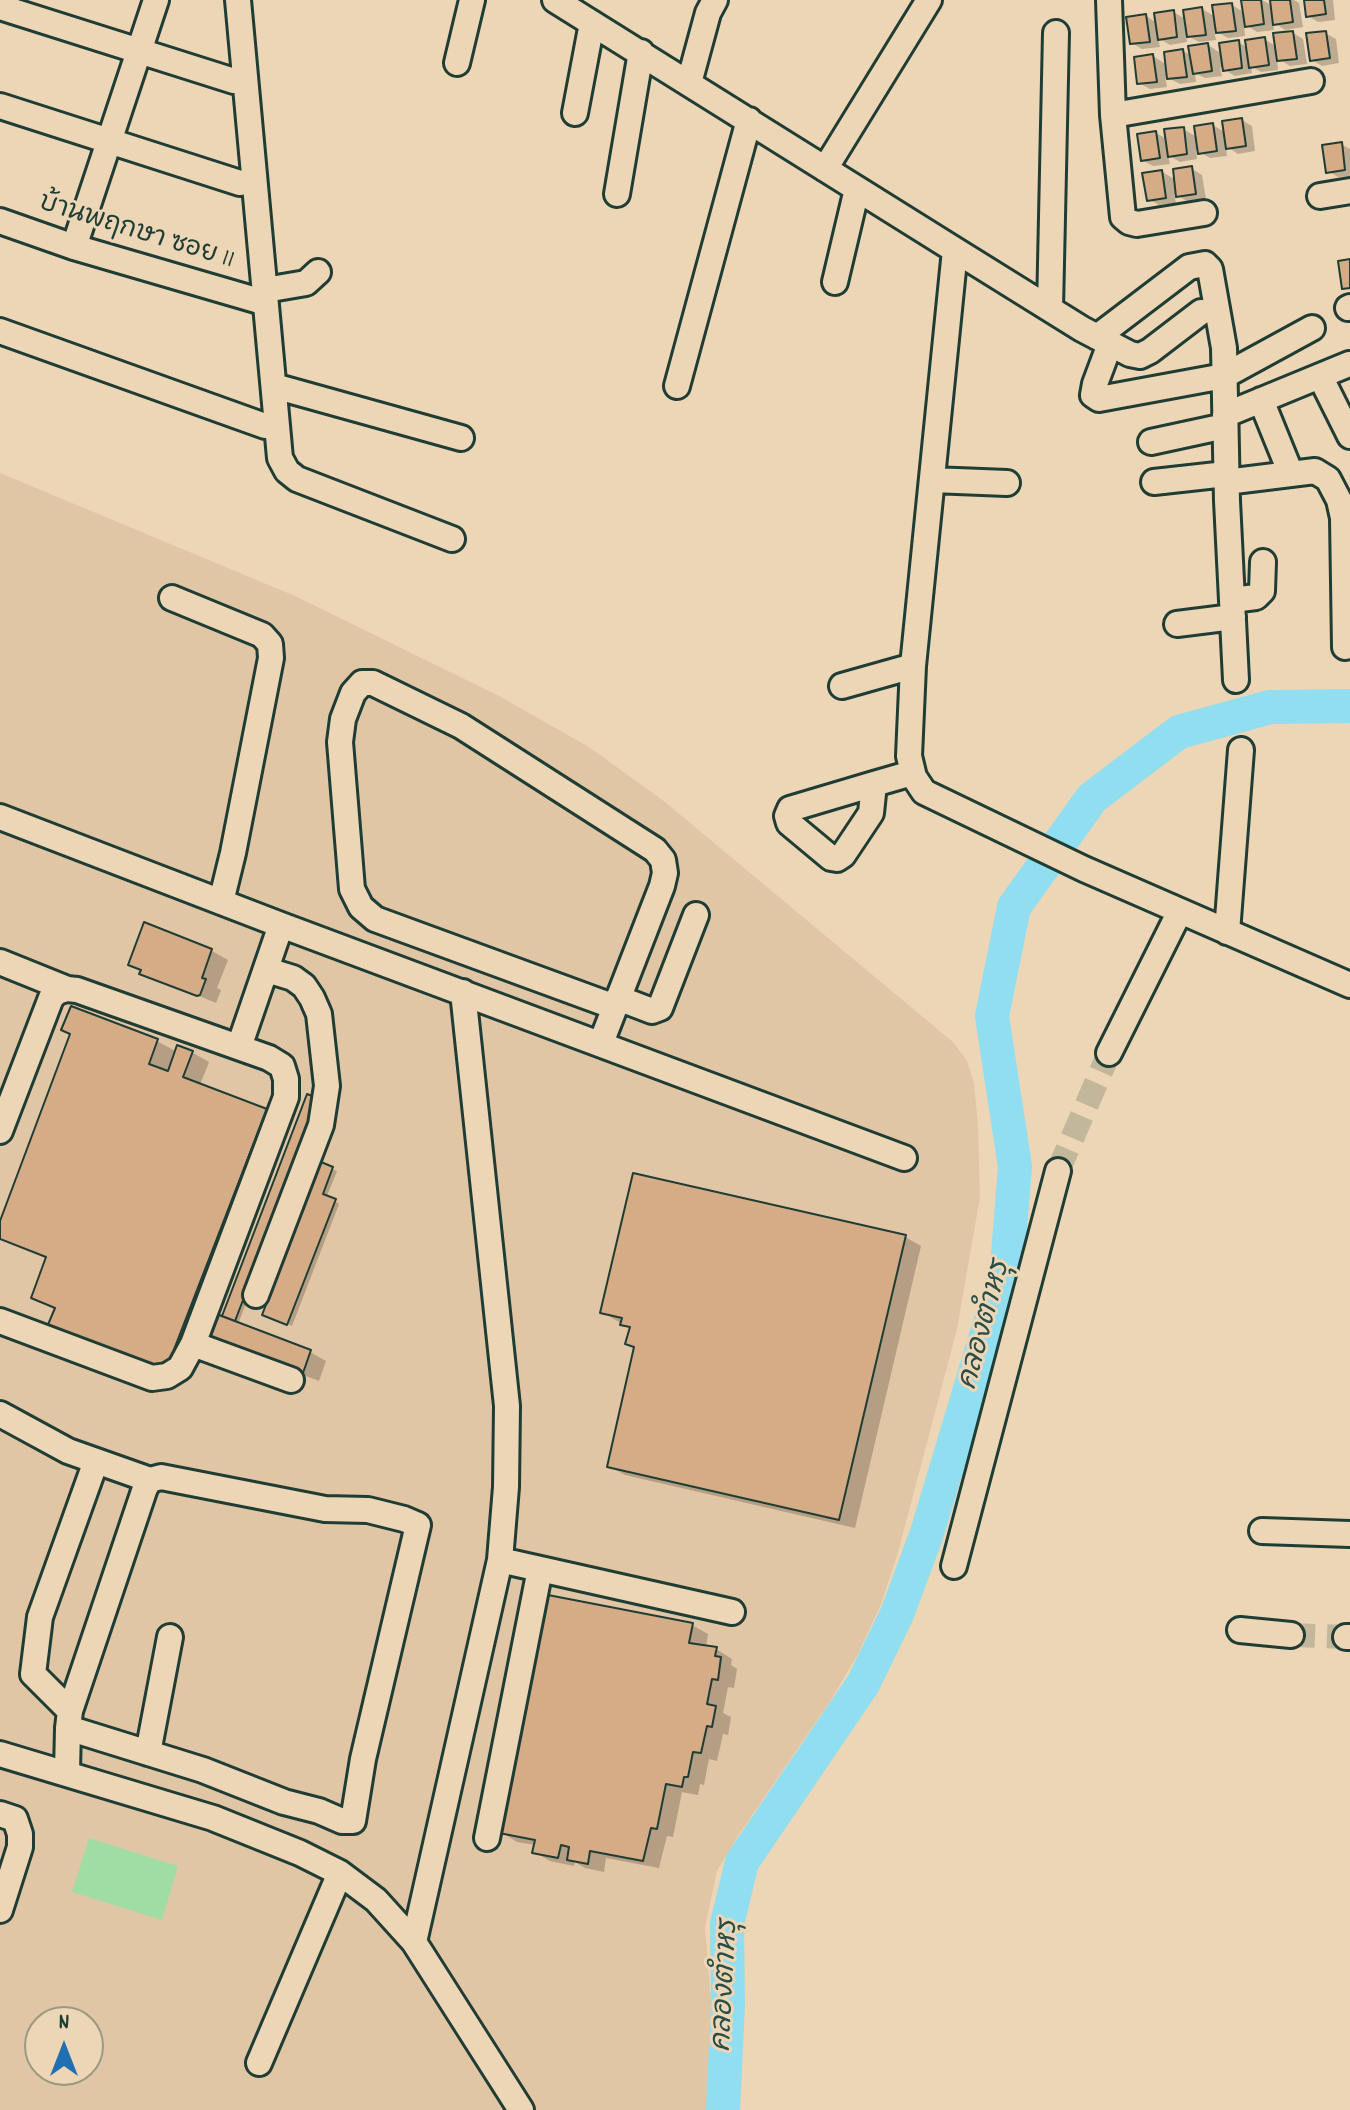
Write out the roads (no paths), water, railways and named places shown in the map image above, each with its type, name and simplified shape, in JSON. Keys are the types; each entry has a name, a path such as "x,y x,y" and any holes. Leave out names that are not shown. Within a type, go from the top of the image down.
{"street":[{"path":"74,247 156,0"},
{"path":"238,0 260,295 274,386 280,458 287,471 297,479 452,539"},
{"path":"457,63 472,0"},
{"path":"555,0 1050,309 1130,354 1140,356 1150,351 1201,312"},
{"path":"689,83 708,13 715,0"},
{"path":"825,169 929,0"},
{"path":"1109,0 1113,115 1123,217 1137,224 1204,213"},
{"path":"7,7 138,53 234,81"},
{"path":"575,113 592,23"},
{"path":"1050,309 1056,33"},
{"path":"617,194 641,52"},
{"path":"1113,115 1311,81"},
{"path":"0,106 240,183"},
{"path":"677,386 749,120"},
{"path":"835,282 857,189"},
{"path":"1320,196 1350,191"},
{"name":"บ้านพฤกษา ซอย 11","path":"0,221 74,247 260,295"},
{"path":"955,250 913,666 909,756 912,773 924,792 1026,842 1350,985"},
{"path":"1236,680 1226,478 1224,376 1224,348 1210,269 1205,264 1189,267 1104,341 1093,395 1099,399 1224,376 1312,328"},
{"path":"260,295 306,283 318,272"},
{"path":"0,331 265,426"},
{"path":"1151,442 1225,420 1261,400 1349,364"},
{"path":"1320,376 1350,436"},
{"path":"274,386 461,438"},
{"path":"1261,400 1291,474"},
{"path":"1154,482 1315,471 1328,479 1339,500 1346,526 1345,647"},
{"path":"932,480 1007,483"},
{"path":"1177,624 1232,608 1256,597 1262,591 1263,562"},
{"path":"172,598 262,635 270,644 268,673 221,902"},
{"path":"842,686 913,666"},
{"path":"601,1043 617,1003 662,886 665,873 663,860 655,850 461,726 373,683 362,683 353,693 343,719 340,742 352,889 361,907 375,919 617,1003 652,1011 660,1008 696,915"},
{"path":"1227,932 1241,750"},
{"path":"874,784 912,773"},
{"path":"0,817 904,1158"},
{"path":"1109,1053 1180,911"},
{"path":"239,1047 281,925"},
{"path":"0,962 67,989 269,1058 282,1066 286,1079 286,1097 193,1344 180,1368 167,1376 152,1378 0,1321"},
{"path":"256,1295 321,1125 327,1086 319,1014 312,998 304,986 293,978 267,970"},
{"path":"0,1131 51,998 67,989"},
{"path":"414,1942 500,1560 506,1487 507,1406 463,992"},
{"path":"954,1566 1058,1171"},
{"path":"193,1344 291,1380"},
{"path":"0,1414 68,1451 150,1480 161,1477 325,1509 368,1510 418,1525 363,1759 353,1821 342,1821 284,1802 203,1770 148,1753 69,1719 33,1674 40,1617 96,1461"},
{"path":"67,1772 69,1719 150,1480"},
{"path":"1262,1531 1350,1534"},
{"path":"500,1560 732,1612"},
{"path":"487,1838 540,1569"},
{"path":"1240,1630 1291,1635"},
{"path":"148,1753 170,1637"},
{"path":"0,1754 213,1818 300,1853 340,1873 376,1900 414,1942 521,2110"},
{"path":"0,1814 15,1819 20,1847 0,1910"},
{"path":"259,2063 340,1873"}],"waterway":[{"name":"คลองตำหรุ","path":"723,2110 728,2004 727,1924 742,1862 863,1684 897,1614 927,1533 1007,1266 1015,1167 992,1016 1014,907 1092,798 1179,732 1270,707 1350,706"}],"tunnel":[{"path":"1058,1171 1109,1053"},
{"path":"1291,1635 1346,1637"}]}
